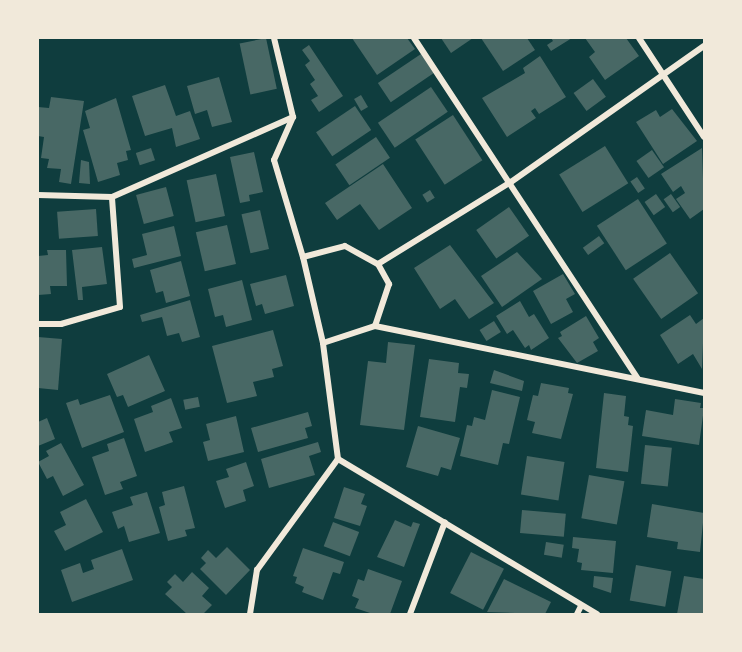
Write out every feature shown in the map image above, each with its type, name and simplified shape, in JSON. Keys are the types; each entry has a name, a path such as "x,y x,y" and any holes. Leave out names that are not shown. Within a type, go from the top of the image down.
{"street":[{"path":"250,615 257,570 338,459 323,343 303,257 274,160 293,117 274,38"},
{"path":"414,38 511,182 637,378"},
{"path":"639,38 705,137"},
{"path":"378,264 511,182 705,46"},
{"path":"38,195 112,198 293,117"},
{"path":"38,324 61,324 120,307 112,198"},
{"path":"303,257 345,246 378,264 389,284 375,326"},
{"path":"323,343 375,326 705,393"},
{"path":"338,459 597,615"},
{"path":"410,615 445,522"},
{"path":"577,615 581,606"}],"building":[{"path":"266,38 277,89 250,94 240,44"},
{"path":"352,38 407,38 415,49 377,75"},
{"path":"441,38 473,38 451,53"},
{"path":"481,38 527,38 535,50 503,71"},
{"path":"551,38 572,38 551,51 547,45 553,41"},
{"path":"585,38 626,38 639,56 605,80 589,57 595,52"},
{"path":"309,45 343,96 319,112 311,100 318,96 310,84 315,80 305,65 310,61 302,50"},
{"path":"421,54 434,73 391,102 378,83"},
{"path":"540,56 566,97 539,114 535,108 531,111 536,118 507,137 482,98 525,73 523,68"},
{"path":"219,77 232,122 212,127 207,110 195,114 187,86"},
{"path":"593,79 606,97 587,111 574,93"},
{"path":"165,85 176,116 190,111 200,139 176,147 172,128 145,136 132,96"},
{"path":"431,87 448,112 395,148 378,123"},
{"path":"361,95 368,107 361,111 354,99"},
{"path":"51,97 84,101 71,184 59,182 61,169 47,168 49,159 41,158 44,137 38,136 38,107 49,108"},
{"path":"116,98 131,150 126,151 128,160 117,163 120,175 98,182 83,130 90,128 85,111"},
{"path":"355,106 371,130 332,156 316,132"},
{"path":"672,109 697,141 663,164 636,122 656,110 660,117"},
{"path":"453,115 482,160 445,185 415,140"},
{"path":"376,137 390,158 349,185 335,164"},
{"path":"605,146 628,183 583,212 559,175"},
{"path":"151,148 155,160 140,165 136,153"},
{"path":"702,148 704,209 690,219 676,199 685,193 681,186 673,192 661,174"},
{"path":"652,150 664,167 648,178 636,161"},
{"path":"254,152 263,192 249,195 250,201 240,203 230,157"},
{"path":"81,160 89,162 90,184 79,183"},
{"path":"383,164 412,208 379,230 360,204 337,220 325,203"},
{"path":"216,174 225,216 196,222 187,180"},
{"path":"637,177 645,189 638,193 630,181"},
{"path":"166,187 174,216 144,224 136,195"},
{"path":"430,190 435,198 427,202 422,195"},
{"path":"656,194 665,207 654,215 645,202"},
{"path":"671,194 680,207 673,212 664,199"},
{"path":"638,199 667,243 626,270 597,226"},
{"path":"509,207 529,236 496,259 476,230"},
{"path":"96,209 98,236 59,239 57,212"},
{"path":"260,210 269,249 250,253 241,214"},
{"path":"227,225 236,264 205,271 196,232"},
{"path":"174,226 181,256 134,268 132,259 147,255 142,234"},
{"path":"599,236 604,243 588,255 583,248"},
{"path":"450,245 494,303 469,319 455,299 440,309 414,268"},
{"path":"102,247 107,284 82,287 83,300 78,300 72,250"},
{"path":"47,250 66,250 67,286 50,286 51,294 38,295 38,256 48,255"},
{"path":"517,252 542,279 502,307 481,276"},
{"path":"670,253 698,293 661,319 633,279"},
{"path":"181,261 190,296 166,303 163,291 156,293 150,270"},
{"path":"563,274 575,294 566,299 573,312 551,324 533,291"},
{"path":"286,275 294,306 265,314 262,304 256,306 250,284"},
{"path":"242,280 252,320 226,327 223,315 215,317 208,289"},
{"path":"190,300 200,337 182,342 179,333 167,336 162,317 142,322 140,315"},
{"path":"520,301 529,317 534,314 549,338 531,350 529,345 525,348 513,330 507,334 496,316"},
{"path":"690,315 696,324 704,318 702,369 693,354 678,364 660,335"},
{"path":"586,316 599,338 593,342 598,351 577,363 558,338 562,336 560,332"},
{"path":"494,321 501,332 486,341 480,330"},
{"path":"273,330 283,366 272,369 274,377 253,382 257,396 227,403 212,346"},
{"path":"38,337 62,339 58,390 38,388"},
{"path":"388,342 415,345 404,430 360,425 368,361 386,363"},
{"path":"149,355 165,391 128,407 123,395 117,397 107,374"},
{"path":"429,359 459,363 458,373 469,374 467,388 460,387 455,422 420,417"},
{"path":"494,370 524,381 522,391 490,383"},
{"path":"541,383 569,388 568,393 573,394 561,439 532,433 535,422 527,420 533,395 538,396"},
{"path":"492,390 520,397 509,444 503,443 498,465 460,456 467,425 472,426 474,417 485,420"},
{"path":"604,393 626,396 624,416 629,417 628,425 633,426 628,472 596,468"},
{"path":"110,395 124,432 82,448 66,403 78,399 80,405"},
{"path":"198,397 200,407 185,410 183,400"},
{"path":"171,398 182,428 169,432 173,442 145,452 134,419 153,412 151,406"},
{"path":"675,399 701,403 700,408 704,408 699,445 642,436 646,410 673,415"},
{"path":"308,412 312,426 305,428 308,438 258,452 251,428"},
{"path":"236,416 244,452 208,461 203,442 210,440 206,424"},
{"path":"47,418 55,439 38,446 38,422"},
{"path":"418,426 460,438 451,470 441,467 438,476 406,467"},
{"path":"124,438 137,476 120,482 123,489 105,495 92,457 109,451 107,444"},
{"path":"318,442 321,452 309,456 315,475 269,488 261,459"},
{"path":"61,443 84,485 63,496 53,476 47,479 38,462 49,456 46,451"},
{"path":"645,445 672,448 668,487 641,484"},
{"path":"527,456 565,462 558,500 521,495"},
{"path":"246,462 254,486 243,490 246,501 225,508 216,481 229,477 226,469"},
{"path":"589,475 624,481 617,525 581,518"},
{"path":"184,486 195,528 185,530 187,536 168,541 159,507 165,505 162,492"},
{"path":"344,487 365,494 361,504 367,506 360,526 334,518"},
{"path":"147,492 160,533 129,542 124,526 118,529 112,512 133,505 130,497"},
{"path":"86,499 103,532 65,551 54,531 66,525 60,512"},
{"path":"652,504 704,513 700,552 677,549 678,542 647,537"},
{"path":"522,510 566,514 564,537 520,533"},
{"path":"395,520 411,527 413,522 420,524 404,567 377,557"},
{"path":"333,522 359,532 350,556 324,546"},
{"path":"573,537 616,541 613,573 581,570 582,563 577,562 579,549 572,548"},
{"path":"546,542 564,545 562,558 544,555"},
{"path":"227,547 250,570 226,595 200,569 206,563 201,558 208,550 216,558"},
{"path":"303,548 344,562 340,574 333,572 323,600 302,592 304,587 295,583 297,577 293,576"},
{"path":"122,549 133,580 72,602 61,570 80,563 83,573 94,569 91,560"},
{"path":"471,552 504,569 483,610 450,593"},
{"path":"636,565 671,571 665,607 630,600"},
{"path":"368,569 402,581 390,614 373,614 355,608 359,599 352,596 358,579 364,581"},
{"path":"192,572 209,588 202,596 212,605 203,614 187,614 165,594 172,587 167,582 175,574 183,582"},
{"path":"594,576 613,578 611,593 593,587"},
{"path":"684,576 704,579 704,614 677,614"},
{"path":"504,579 551,602 545,614 487,612"}]}
